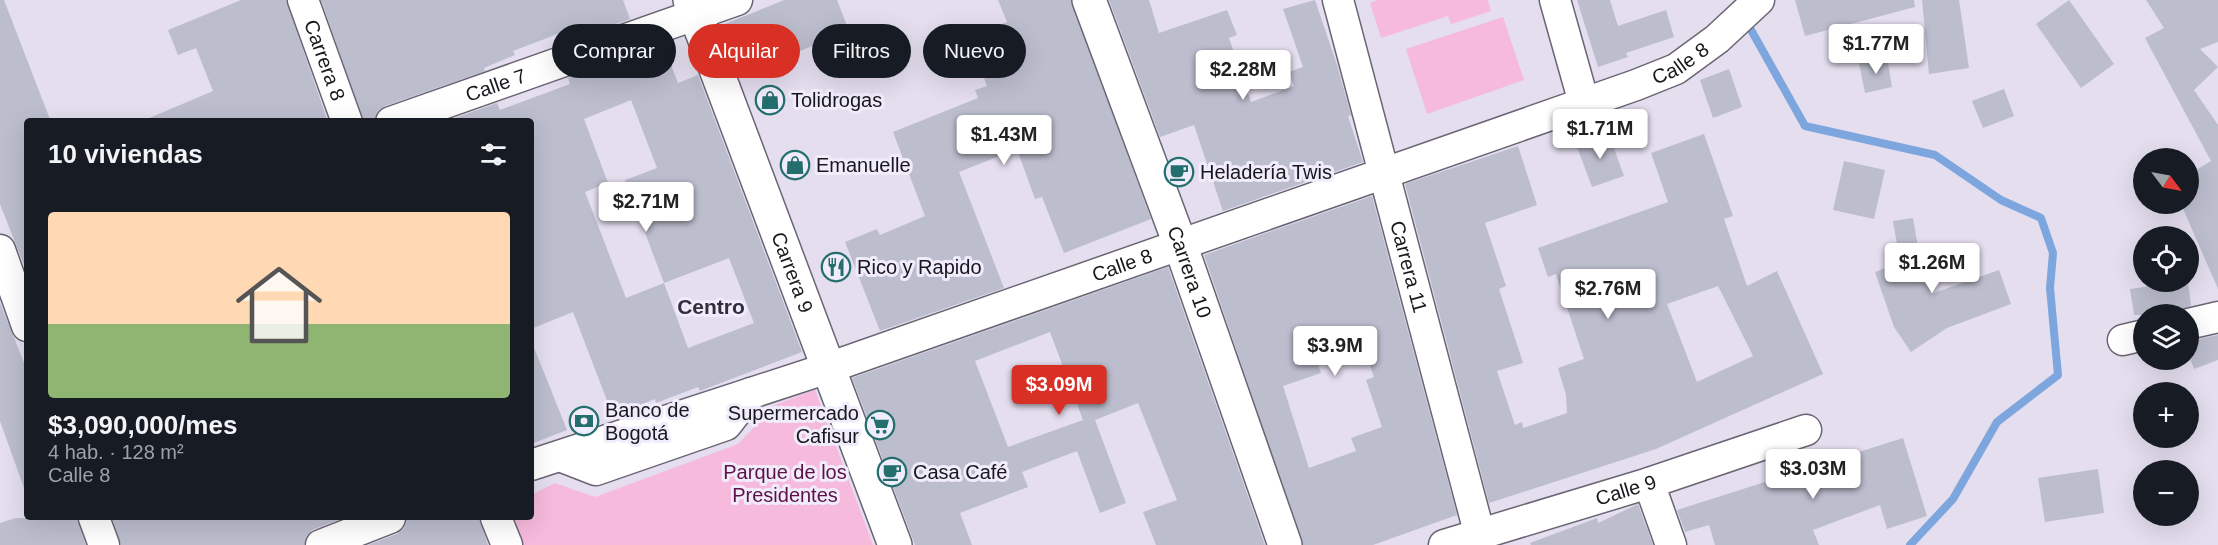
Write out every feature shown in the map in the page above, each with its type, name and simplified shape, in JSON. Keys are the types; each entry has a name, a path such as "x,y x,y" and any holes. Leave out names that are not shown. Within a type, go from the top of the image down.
{"main road":[{"name":"Carrera 10","path":"1089,0 1180,244 1284,545"},
{"name":"Carrera 9","path":"693,8 895,545"}],"street":[{"name":"Carrera 8","path":"303,0 346,118"},
{"name":"Calle 7","path":"402,118 693,8 737,0"},
{"name":"Carrera 11","path":"1338,0 1479,532"},
{"path":"1555,0 1584,103"},
{"name":"Calle 8","path":"534,464 828,368 1676,69 1717,39 1759,0"},
{"path":"8,260 24,316"},
{"path":"2199,321 2218,317"},
{"name":"Calle 9","path":"1443,545 1479,532 1649,483 1806,430"},
{"path":"1649,483 1671,545"},
{"path":"95,520 104,545"},
{"path":"321,545 385,520"},
{"path":"497,520 507,545"}],"green space":[{"path":"1378,0 1488,0 1491,11 1451,24 1448,16 1381,38 1370,3"},
{"path":"1503,17 1524,80 1427,114 1406,49"},
{"name":"Parque de los Presidentes","path":"815,390 873,545 522,545 512,520 534,520 534,494 555,483 595,497 738,444 777,404"}],"building":[{"path":"0,0 4,0 49,118 24,118 24,265 0,204"},
{"path":"241,0 286,0 327,118 149,118 213,91 196,48 178,55 168,30"},
{"path":"321,0 623,0 630,19 616,24 552,24 552,36 513,51 515,55 484,68 485,71 385,106 378,111 375,118 363,118"},
{"path":"784,0 837,0 846,24 812,24 812,46 800,51 800,24 725,24"},
{"path":"998,0 1071,0 1151,219 1064,253 1042,197 1035,199 1017,149 959,172 1004,288 880,331 845,242 877,229 880,235 925,216 893,132 978,98 975,90 987,86 984,78 1026,78 1026,24 1002,24 1007,22"},
{"path":"1109,0 1149,0 1159,33 1227,10 1237,35 1229,38 1251,102 1294,86 1289,72 1303,67 1283,9 1315,0 1337,65 1351,115 1348,116 1363,162 1223,211 1194,125 1160,137"},
{"path":"1577,0 1610,0 1618,26 1666,10 1674,37 1626,53 1628,57 1598,67"},
{"path":"1795,0 1914,0 1915,7 1805,36"},
{"path":"1922,0 1959,0 1969,68 1929,74"},
{"path":"2069,0 2114,64 2081,88 2036,24"},
{"path":"2146,0 2218,0 2218,42 2200,49 2218,67 2194,90 2218,125 2218,289 2199,245 2199,226 2191,226 2185,214 2199,214 2199,168 2211,161 2145,38 2164,28"},
{"path":"1887,57 1892,87 1865,93 1859,63"},
{"path":"1729,69 1742,107 1713,118 1700,80"},
{"path":"568,78 676,78 678,83 690,78 699,78 802,352 700,391 698,387 656,403 655,399 613,416 573,312 534,328 534,118 455,118 497,103 500,110 570,84","holes":["631,100 657,168 625,180 664,283 626,298 585,192 608,183 584,119","729,258 754,323 688,348 664,283"]},
{"path":"2004,89 2014,116 1983,128 1972,101"},
{"path":"1608,132 1624,176 1592,187 1576,144"},
{"path":"1704,134 1733,216 1724,219 1747,286 1777,271 1823,374 1656,449 1489,503 1405,184 1518,146 1537,205 1485,223 1506,286 1499,289 1523,363 1497,371 1515,425 1522,422 1523,428 1567,413 1566,395 1558,368 1584,359 1556,274 1548,277 1538,248 1668,202 1651,153","holes":["1718,286 1753,356 1697,382 1667,304"]},
{"path":"1844,161 1885,170 1874,219 1833,210"},
{"path":"1372,196 1457,515 1373,545 1303,545 1204,255","holes":["1360,337 1374,377 1366,380 1382,427 1351,438 1356,451 1309,468 1283,386 1321,373 1314,353"]},
{"path":"1913,218 1920,259 1931,294 1999,270 2011,304 1947,328 1911,352 1894,327 1875,272 1900,262 1893,221"},
{"path":"1168,267 1265,545 1156,545 1143,512 1177,500 1138,403 1095,420 1126,503 1100,513 1077,451 1022,472 1028,487 960,513 972,545 915,545 852,378","holes":["1050,332 1083,420 1008,447 975,361"]},
{"path":"2130,289 2133,289 2133,292 2189,292 2191,304 2133,304 2133,308"},
{"path":"0,303 24,363 24,488 0,421"},
{"path":"2218,335 2218,360 2199,367 2199,339"},
{"path":"534,348 567,430 534,443"},
{"path":"1903,438 1927,516 1887,529 1880,505 1813,530 1819,545 1715,545 1709,525 1685,532 1677,510"},
{"path":"2098,469 2104,513 2045,522 2038,478"},
{"path":"1638,504 1653,545 1531,545 1530,543 1597,518 1598,523"},
{"path":"16,518 78,520 86,545 0,545 0,523"},
{"path":"113,520 339,520 314,529 307,535 304,545 121,545"},
{"path":"406,520 480,520 488,545 368,545 397,534 404,528"}],"waterway":[{"path":"1746,21 1805,126 1935,155 2001,200 2041,218 2053,253 2050,288 2058,375 1997,422 1953,499 1910,545"}],"place":[{"name":"Tolidrogas","path":"770,100"},
{"name":"Emanuelle","path":"795,165"},
{"name":"Heladería Twis","path":"1179,172"},
{"name":"Rico y Rapido","path":"836,267"},
{"name":"Banco de Bogotá","path":"584,421"},
{"name":"Supermercado Cafisur","path":"880,425"},
{"name":"Casa Café","path":"892,472"}],"district":[{"name":"Centro","path":"711,307"}]}
